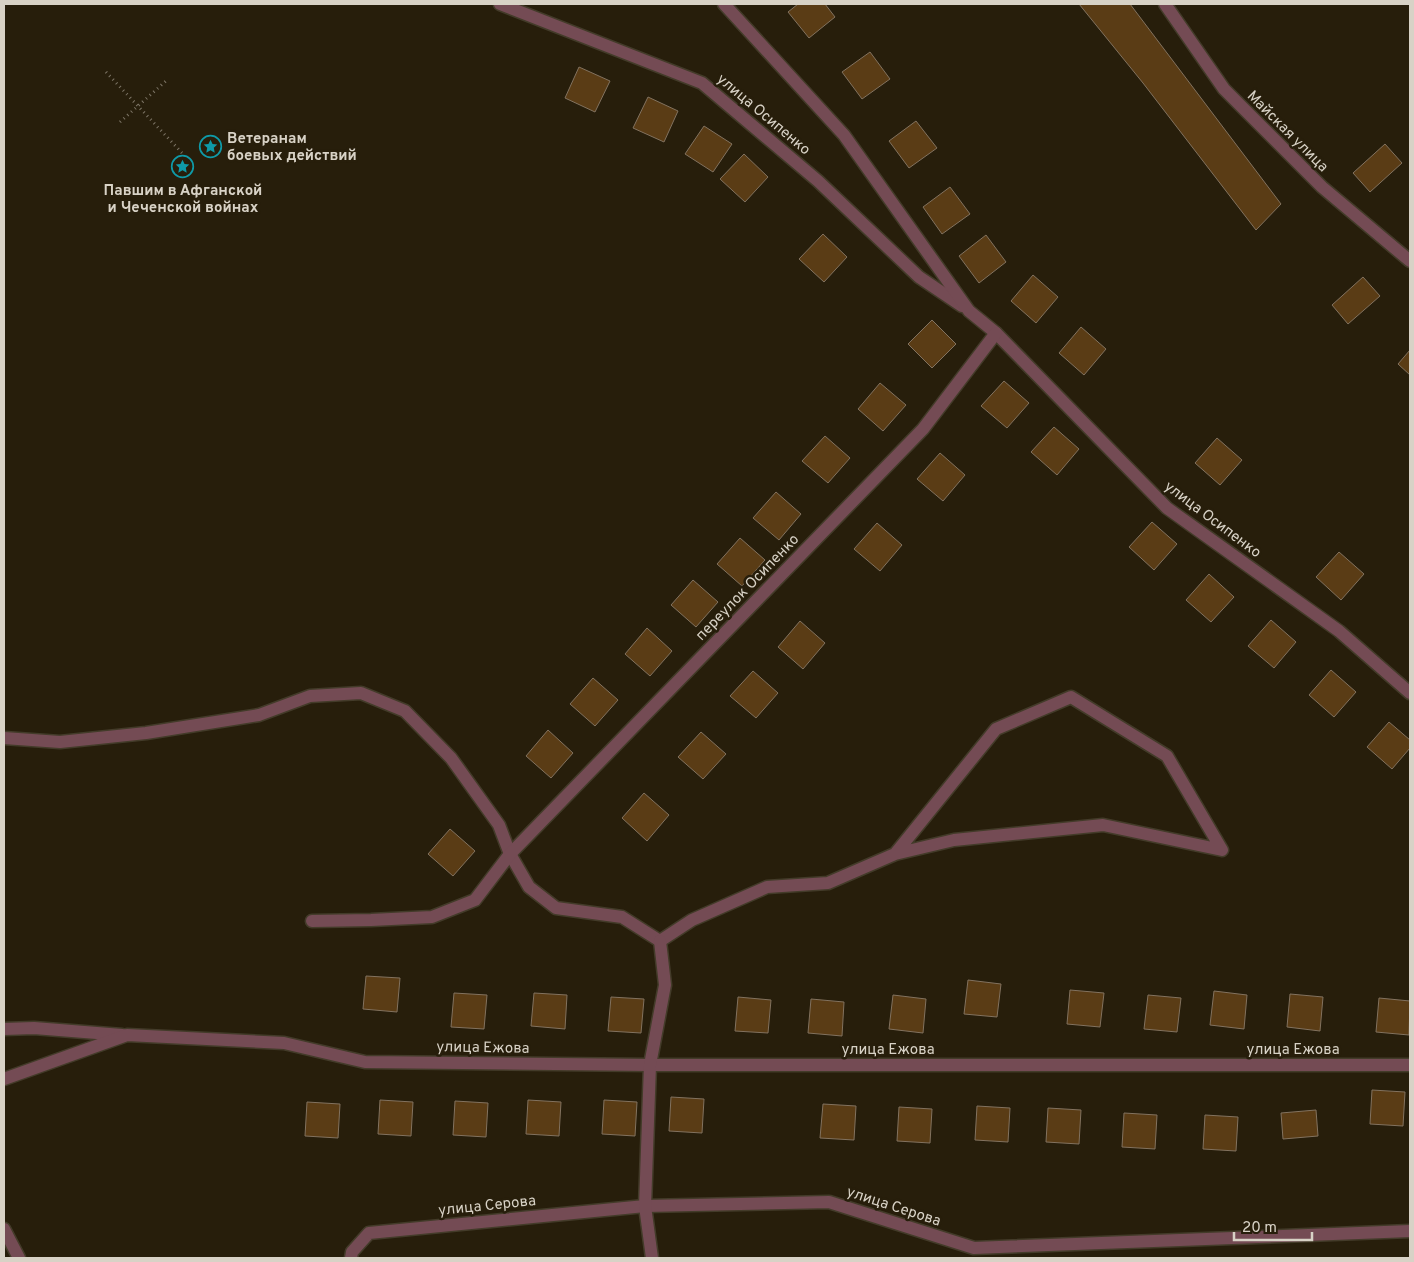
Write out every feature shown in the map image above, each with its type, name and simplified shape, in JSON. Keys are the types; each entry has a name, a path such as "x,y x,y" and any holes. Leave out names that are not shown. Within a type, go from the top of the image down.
{"street":[{"name":"улица Осипенко","path":"500,4 702,83 818,180 919,277 969,310 996,333 1167,508 1339,631 1410,693"},
{"name":"улица Осипенко","path":"724,4 844,135 969,310"},
{"name":"Майская улица","path":"1165,4 1224,89 1322,187 1410,261"},
{"name":"переулок Осипенко","path":"312,921 432,917 475,900 510,854 923,429 996,333"},
{"path":"4,738 60,742 146,733 259,715 310,696 361,693 406,711 451,758 499,825 510,854 529,887 556,908 622,917 660,941"},
{"path":"660,941 692,920 767,887 828,883 895,854 954,840 1103,825 1222,850 1166,756 1071,697 996,730 895,854"},
{"path":"652,1258 645,1206 650,1066 665,986 660,941"},
{"name":"улица Ежова","path":"4,1029 34,1028 127,1036 284,1043 365,1062 650,1066 1410,1065"},
{"path":"4,1079 127,1036"},
{"name":"улица Серова","path":"350,1258 352,1252 369,1233 645,1206 829,1202 974,1248 1410,1231"},
{"path":"4,1229 18,1258"}],"path":[{"path":"106,72 184,155"},
{"path":"120,122 167,80"}],"building":[{"path":"798,4 825,4 835,17 809,38 788,12"},
{"path":"1079,4 1130,4 1281,204 1256,230 1143,83"},
{"path":"870,52 890,79 862,99 842,72"},
{"path":"579,67 610,81 595,112 565,98"},
{"path":"648,97 678,111 664,142 633,128"},
{"path":"916,121 937,148 909,168 889,141"},
{"path":"704,126 732,144 713,172 685,154"},
{"path":"1385,144 1402,163 1370,192 1353,173"},
{"path":"744,154 768,177 745,202 720,179"},
{"path":"950,187 970,214 942,234 923,207"},
{"path":"823,234 847,257 824,282 799,259"},
{"path":"986,235 1006,262 979,283 959,256"},
{"path":"1033,275 1058,297 1036,323 1011,301"},
{"path":"1363,277 1380,296 1348,324 1332,305"},
{"path":"932,320 956,344 932,368 908,344"},
{"path":"1081,327 1106,349 1084,375 1059,353"},
{"path":"1410,350 1410,375 1398,364"},
{"path":"1004,381 1029,403 1007,428 981,406"},
{"path":"880,383 906,405 883,431 858,409"},
{"path":"1054,427 1079,449 1057,475 1031,452"},
{"path":"825,436 850,458 828,483 802,461"},
{"path":"1217,438 1242,460 1220,485 1195,463"},
{"path":"940,453 965,475 943,501 917,479"},
{"path":"776,492 801,514 779,540 753,518"},
{"path":"1152,522 1177,544 1154,570 1129,547"},
{"path":"877,523 902,545 880,571 854,549"},
{"path":"740,538 765,560 742,586 717,564"},
{"path":"1339,552 1364,574 1341,600 1316,577"},
{"path":"1209,574 1234,597 1211,622 1186,600"},
{"path":"693,580 718,602 696,627 671,605"},
{"path":"1271,620 1296,642 1274,668 1248,646"},
{"path":"800,621 825,643 803,669 778,647"},
{"path":"647,628 672,651 650,676 625,654"},
{"path":"1331,670 1356,692 1334,717 1309,695"},
{"path":"753,671 778,693 756,718 730,696"},
{"path":"593,678 618,700 595,726 570,704"},
{"path":"1389,722 1410,740 1410,748 1392,769 1367,747"},
{"path":"548,730 573,753 551,778 526,756"},
{"path":"701,732 726,754 703,779 678,757"},
{"path":"644,793 669,815 647,841 622,818"},
{"path":"450,829 475,851 453,876 428,854"},
{"path":"366,976 400,978 397,1012 363,1009"},
{"path":"968,980 1001,984 997,1017 964,1014"},
{"path":"1070,990 1104,993 1100,1027 1067,1024"},
{"path":"1214,991 1247,995 1244,1029 1210,1025"},
{"path":"454,993 487,995 484,1029 451,1027"},
{"path":"534,993 567,995 565,1029 531,1026"},
{"path":"1290,994 1323,997 1320,1031 1287,1027"},
{"path":"893,995 926,999 923,1033 889,1029"},
{"path":"1148,995 1181,998 1177,1032 1144,1029"},
{"path":"611,997 644,999 641,1033 608,1031"},
{"path":"738,997 771,1000 768,1033 735,1031"},
{"path":"1379,998 1410,1001 1409,1035 1376,1032"},
{"path":"811,999 844,1002 842,1036 808,1033"},
{"path":"1372,1090 1405,1092 1403,1126 1370,1124"},
{"path":"671,1097 704,1099 702,1133 669,1131"},
{"path":"380,1100 413,1102 411,1136 378,1134"},
{"path":"528,1100 561,1102 559,1136 526,1134"},
{"path":"604,1100 637,1102 635,1136 602,1134"},
{"path":"455,1101 488,1103 486,1137 453,1135"},
{"path":"307,1102 340,1104 338,1138 305,1136"},
{"path":"823,1104 856,1106 854,1140 820,1138"},
{"path":"977,1106 1010,1108 1008,1142 975,1140"},
{"path":"899,1107 932,1109 930,1143 897,1141"},
{"path":"1048,1108 1081,1110 1079,1144 1046,1142"},
{"path":"1316,1110 1318,1136 1283,1139 1281,1113"},
{"path":"1124,1113 1157,1115 1155,1149 1122,1147"},
{"path":"1205,1115 1238,1117 1236,1151 1203,1149"}],"place":[{"name":"Ветеранам боевых действий","path":"211,147"},
{"name":"Павшим в Афганской и Чеченской войнах","path":"183,167"}]}
